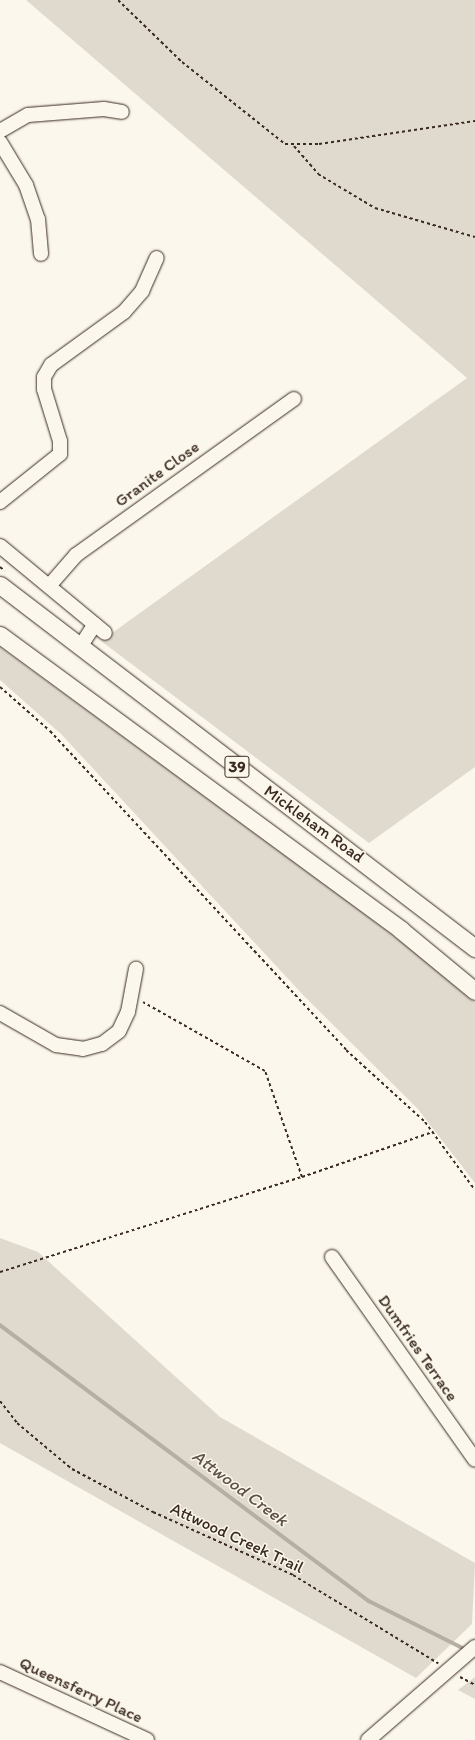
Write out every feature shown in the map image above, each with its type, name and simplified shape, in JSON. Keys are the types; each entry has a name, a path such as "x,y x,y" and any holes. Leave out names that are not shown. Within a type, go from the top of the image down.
{"main road":[{"name":"Mickleham Road","path":"0,585 475,948"},
{"name":"Mickleham Road","path":"0,635 402,930 475,991"}],"street":[{"path":"0,131 28,115 104,109 122,112"},
{"path":"0,142 26,185 38,220 42,254"},
{"path":"0,502 60,454 60,441 44,389 44,377 51,366 124,312 142,291 157,258"},
{"name":"Granite Close","path":"49,586 76,555 294,399"},
{"path":"0,546 100,628 80,647"},
{"path":"0,1013 56,1046 83,1050 102,1044 119,1031 128,1012 136,969"},
{"name":"Dumfries Terrace","path":"332,1257 475,1460"},
{"path":"368,1740 475,1647"},
{"name":"Queensferry Place","path":"0,1672 147,1740"}],"path":[{"path":"118,0 182,62 285,144 294,146 475,121"},
{"path":"294,146 318,174 375,208 475,237"},
{"path":"0,687 50,730 346,1050 433,1132 475,1190"},
{"path":"131,996 265,1071 302,1177"},
{"path":"0,1272 302,1177 433,1132"},
{"name":"Attwood Creek Trail","path":"0,1401 17,1423 72,1469 174,1522 293,1575 475,1685"}],"shaded area":[{"path":"26,0 475,0 475,767 369,843 101,641 467,378"},
{"path":"0,647 437,968 475,1003 475,1183 417,1108 305,997 61,734 0,680"},
{"path":"0,1238 38,1252 220,1417 475,1563 472,1624 416,1678 0,1443"},
{"path":"475,1677 475,1699 458,1690"}],"waterway":[{"name":"Attwood Creek","path":"0,1325 369,1601 467,1650"}]}
